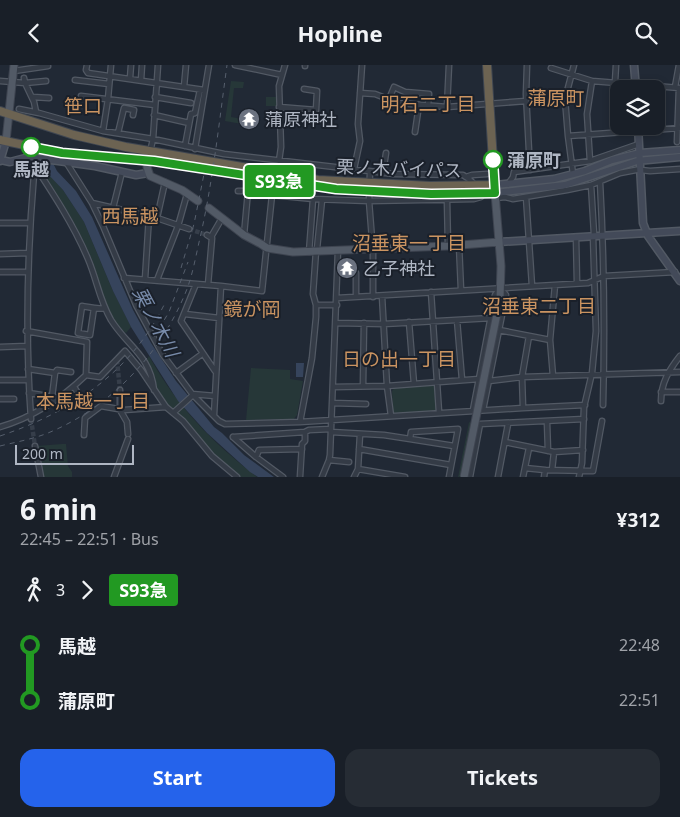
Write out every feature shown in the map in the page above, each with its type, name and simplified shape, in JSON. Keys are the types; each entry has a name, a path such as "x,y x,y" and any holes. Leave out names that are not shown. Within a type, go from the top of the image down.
{"highway":[{"path":"487,65 495,192"},
{"name":"栗ノ木バイパス","path":"0,111 149,156 319,187 495,192"},
{"name":"栗ノ木バイパス","path":"3,140 62,153 149,156 369,188 475,185 495,192"}],"main road":[{"path":"3,140 10,114 14,68"},
{"path":"149,156 148,173 152,178 164,182 198,201"},
{"path":"464,477 500,299 499,242 495,192"},
{"path":"209,208 244,235 267,248 314,251 448,246 499,242"}],"street":[{"path":"87,65 86,70 88,73 202,90"},
{"path":"103,131 111,65"},
{"path":"130,78 131,65"},
{"path":"141,80 142,65"},
{"path":"149,156 158,65"},
{"path":"184,87 186,65"},
{"path":"185,146 191,114 195,113 209,65"},
{"path":"235,65 282,75"},
{"path":"280,161 279,85 285,65"},
{"path":"354,169 360,141 358,124 362,65"},
{"path":"447,107 449,65"},
{"path":"527,65 526,101 530,171"},
{"path":"573,174 565,99 574,65"},
{"path":"615,80 616,65"},
{"path":"634,65 635,80"},
{"path":"677,142 679,128 679,65"},
{"path":"14,68 48,66"},
{"path":"551,68 592,81 610,82"},
{"path":"122,84 123,77"},
{"path":"24,80 38,112 36,122"},
{"path":"0,81 13,83 24,80 46,81"},
{"path":"74,80 109,84"},
{"path":"590,161 586,114 592,81"},
{"path":"389,99 394,87 405,92 429,94 428,105"},
{"path":"665,88 678,88"},
{"path":"279,107 316,110 317,91 304,89"},
{"path":"196,149 202,90"},
{"path":"360,93 375,94 398,103 447,107 526,101"},
{"path":"32,97 49,98"},
{"path":"81,97 154,105"},
{"path":"155,97 191,103"},
{"path":"415,132 419,105"},
{"path":"118,133 124,108 134,110 133,115"},
{"path":"19,109 38,112 103,131 224,154 383,173 432,176 462,175 475,185"},
{"path":"154,115 189,123"},
{"path":"665,128 679,128"},
{"path":"568,136 610,131"},
{"path":"638,135 643,223 678,277"},
{"path":"3,140 0,161 10,162 29,157 136,175 148,173"},
{"path":"508,184 514,172 590,161 639,144"},
{"name":"栗ノ木バイパス","path":"495,192 508,184 554,179 612,160 680,150"},
{"path":"383,173 386,153"},
{"path":"29,157 53,193 88,259 105,308 119,331 147,363 154,390"},
{"name":"栗ノ木バイパス","path":"495,192 550,187 570,183 640,157 680,157"},
{"path":"66,162 92,203 150,333 193,395 219,421 230,425 300,422 439,412 585,405"},
{"path":"31,417 26,331 27,272 34,174 36,169"},
{"path":"495,192 513,199 591,185 620,173 641,169 650,171 680,169"},
{"path":"370,171 369,201 373,297"},
{"path":"114,208 122,172"},
{"path":"466,177 487,174"},
{"path":"244,235 249,175"},
{"path":"157,218 164,182"},
{"path":"600,182 604,276 603,405"},
{"path":"579,477 582,471 585,405 592,373 596,331 591,185"},
{"path":"238,191 322,200 369,201 474,199 482,197 484,193"},
{"path":"157,280 178,226 187,194"},
{"path":"124,278 196,283 262,291 272,195"},
{"path":"526,197 532,286"},
{"path":"300,422 312,359 316,305 313,294 313,199"},
{"path":"314,251 322,200"},
{"path":"447,200 448,246"},
{"path":"92,203 157,218 189,229"},
{"path":"145,279 149,216"},
{"path":"208,285 212,238 209,236 222,218"},
{"path":"0,223 30,223"},
{"path":"499,242 680,231"},
{"path":"576,237 577,283"},
{"path":"459,245 461,290"},
{"path":"322,477 329,461 332,420 338,250"},
{"path":"0,254 28,253"},
{"path":"0,272 27,272"},
{"path":"356,273 356,297"},
{"path":"337,298 588,283 604,276 678,277"},
{"path":"196,283 181,321 216,372"},
{"path":"553,375 550,340 555,285"},
{"path":"214,415 221,286"},
{"path":"473,410 495,295 500,288"},
{"path":"483,410 506,295 500,288"},
{"path":"431,292 439,412"},
{"path":"382,296 387,387 391,416"},
{"path":"316,305 337,305"},
{"path":"94,308 90,335 78,333 82,306 105,308"},
{"path":"185,314 219,318"},
{"path":"336,323 384,324 492,317"},
{"path":"457,320 462,380"},
{"path":"409,322 414,384"},
{"path":"363,386 364,323"},
{"path":"499,330 550,340"},
{"path":"0,427 31,417 60,398 86,375 87,342 26,331"},
{"path":"523,408 522,377 529,336"},
{"path":"0,347 27,346"},
{"path":"86,375 100,377 126,351 166,407 174,412 212,456 237,477"},
{"path":"176,373 202,354"},
{"path":"661,401 661,392 669,371 680,356"},
{"path":"28,369 55,373 57,370 71,372"},
{"path":"333,387 387,387 479,379 488,381 553,375 680,371"},
{"path":"52,397 55,373"},
{"path":"0,380 28,380"},
{"path":"74,387 80,396"},
{"path":"114,477 128,437 127,422 120,409 120,390"},
{"path":"661,392 680,392"},
{"path":"29,393 60,398"},
{"path":"174,412 193,395 215,395"},
{"path":"0,399 14,399"},
{"path":"332,403 366,403"},
{"path":"84,435 85,417 101,407 120,409 166,407"},
{"path":"470,477 480,424 584,419"},
{"path":"525,468 593,471 602,421"},
{"path":"547,422 548,451"},
{"path":"498,477 508,424"},
{"path":"410,439 411,432 458,429 448,477"},
{"path":"283,477 233,437 305,432 309,430 360,433 454,446"},
{"path":"300,477 305,432"},
{"path":"354,477 358,469 360,433"},
{"path":"506,442 554,452 583,450"},
{"path":"35,446 41,477"},
{"path":"523,477 529,448"},
{"path":"256,457 259,451 302,449"},
{"path":"359,449 451,465"},
{"path":"552,470 554,452"},
{"path":"329,461 349,462"},
{"path":"358,469 405,477"},
{"path":"544,477 545,470"}],"shaded area":[{"path":"231,81 244,82 243,88 234,88 231,117 242,119 242,124 225,121"},
{"path":"266,97 277,97 277,106 266,106"},
{"path":"38,161 42,162 47,172 63,190 84,222 113,291 131,327 126,333 113,318 104,298 91,257 66,209 37,163"},
{"path":"149,356 172,392 197,423 210,437 257,477 241,477 212,454 167,406 155,388 153,375 146,361"},
{"path":"251,368 290,370 290,379 303,381 297,415 294,419 246,420"},
{"path":"436,385 438,411 393,413 392,391 395,387"},
{"path":"469,422 477,426 462,477 458,477"},
{"path":"66,444 68,466 72,472 72,477 43,477 37,446"}],"water":[{"path":"42,162 53,163 57,171 76,191 92,217 133,310 151,343 176,381 214,427 244,455 274,477 258,477 250,472 207,433 178,401 131,327 113,291 84,222 63,190 46,172"},
{"path":"296,363 304,363 303,377 296,377"}],"tunnel":[{"path":"189,229 207,235"},
{"path":"117,360 120,390"},
{"path":"80,396 92,413"},
{"path":"31,419 35,446"}],"railway":[{"path":"0,446 48,433 93,409 132,375 164,335 191,277 205,217 227,65"},
{"path":"181,268 194,224 206,164"},
{"path":"154,337 169,312 188,262"},
{"path":"0,436 51,415 96,387 134,351 164,305"}],"bus line":[{"name":"S93急","path":"31,147 85,156 154,161 336,189 431,194 495,193 493,160"}],"place":[{"name":"蒲原神社","path":"249,119"},
{"name":"馬越","path":"31,147"},
{"name":"蒲原町","path":"493,160"},
{"name":"乙子神社","path":"347,268"}],"district":[{"name":"蒲原町","path":"556,98"},
{"name":"明石二丁目","path":"428,104"},
{"name":"笹口","path":"83,106"},
{"name":"西馬越","path":"130,216"},
{"name":"沼垂東一丁目","path":"409,243"},
{"name":"沼垂東二丁目","path":"539,306"},
{"name":"鏡が岡","path":"252,309"},
{"name":"日の出一丁目","path":"399,359"},
{"name":"本馬越一丁目","path":"93,401"}],"water label":[{"name":"栗ノ木川","path":"156,322"}]}
